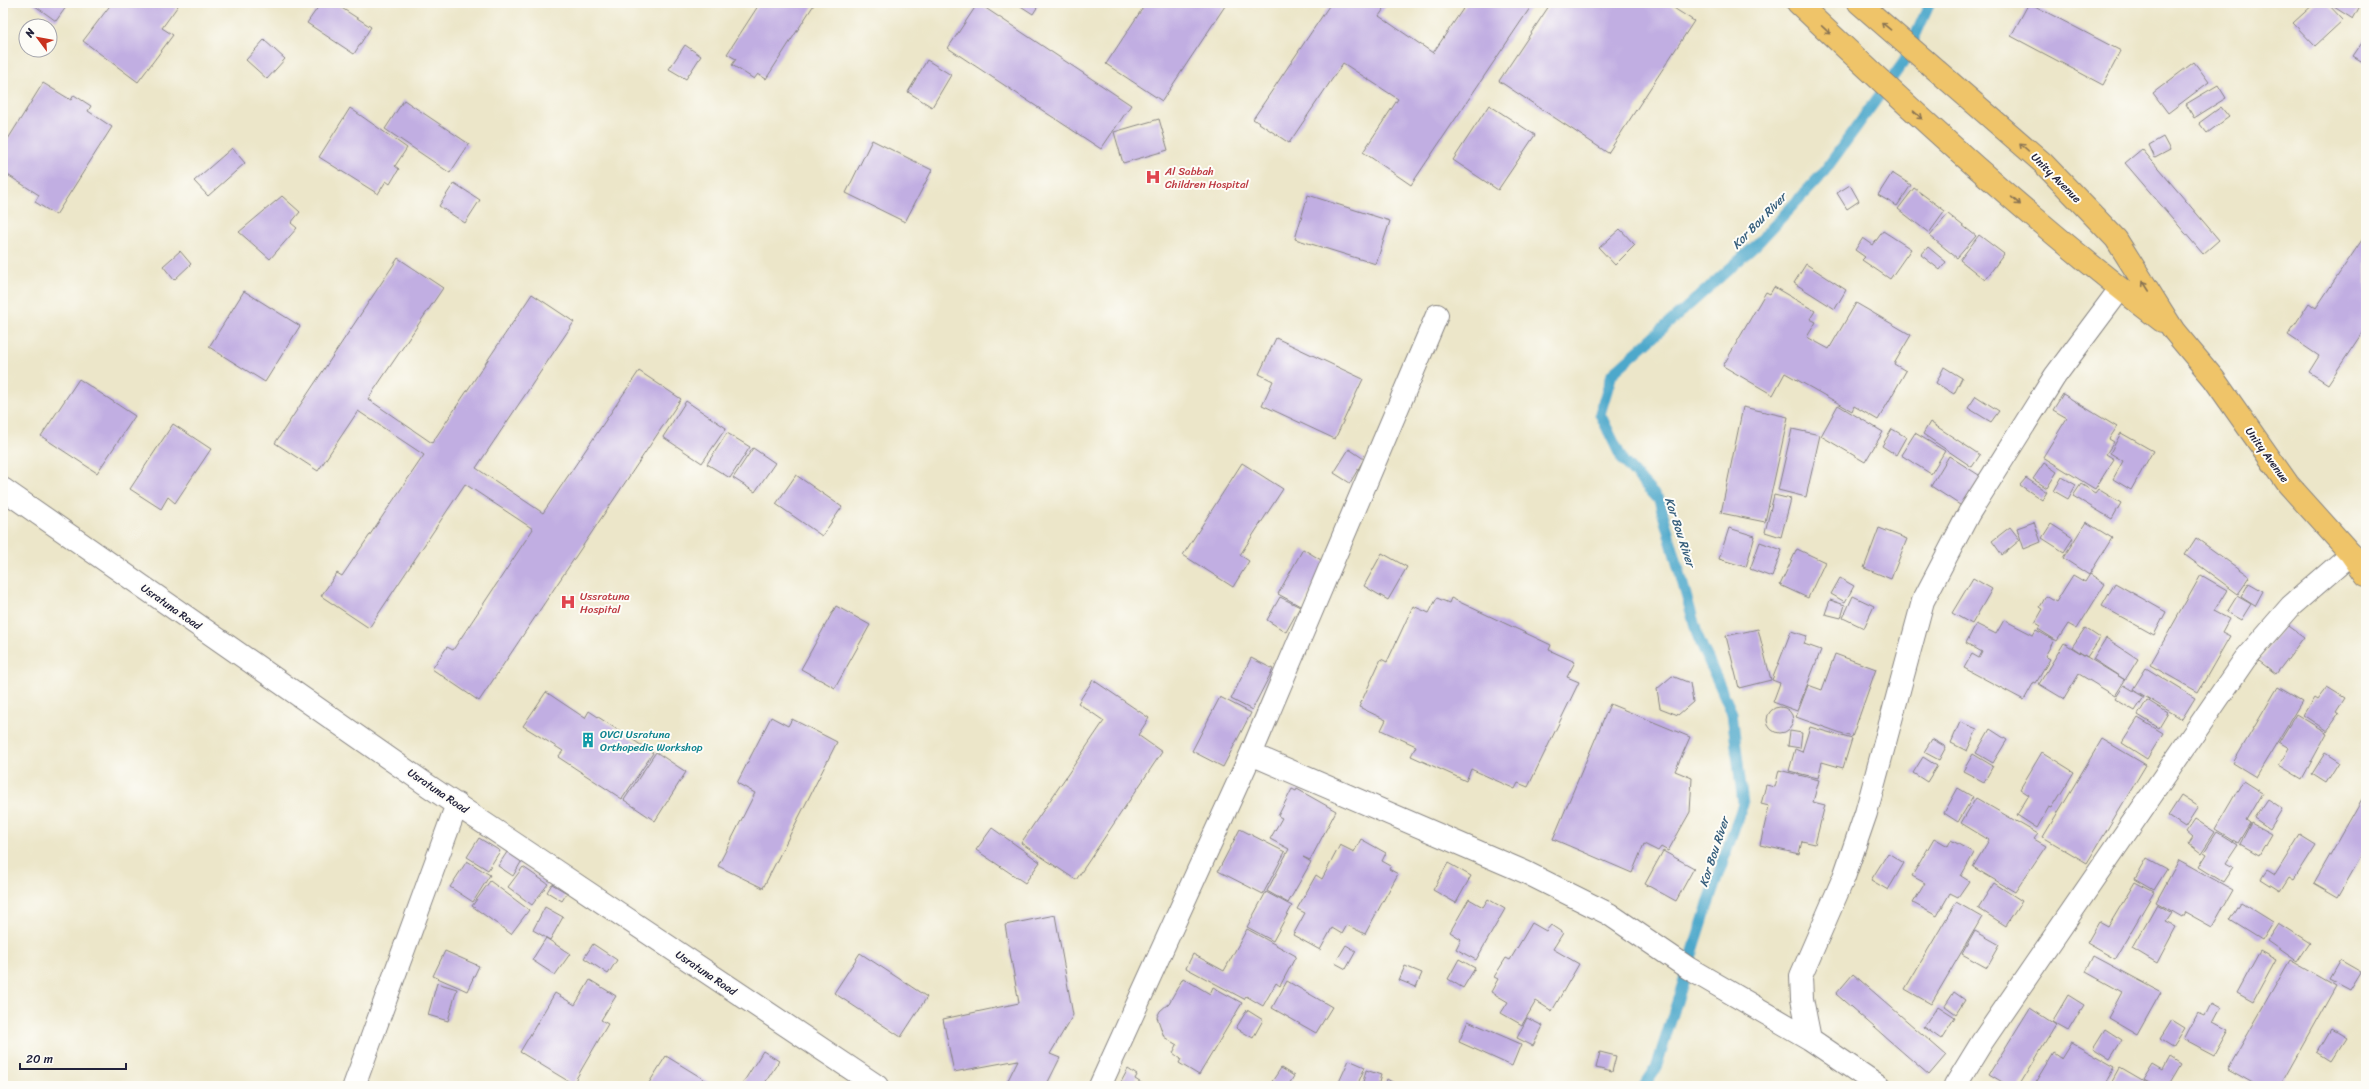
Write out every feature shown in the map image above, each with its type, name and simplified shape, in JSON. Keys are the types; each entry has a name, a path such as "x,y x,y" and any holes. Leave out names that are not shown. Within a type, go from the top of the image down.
{"main road":[{"name":"Unity Avenue","path":"1798,3 1889,89 2091,266 2174,330"},
{"name":"Unity Avenue","path":"1859,3 1913,48 2043,164 2116,239 2174,330 2214,378 2288,484 2351,554 2366,575"}],"street":[{"path":"1810,1039 1802,999 1801,976 1844,877 1866,813 1924,601 1969,513 2055,376 2120,289"},
{"path":"1100,1086 1251,754 1437,315"},
{"name":"Usratuna Road","path":"3,489 457,804 843,1065 877,1086"},
{"path":"1954,1086 2245,658 2291,606 2351,554"},
{"path":"1251,754 1525,872 1609,914 1688,968 1810,1039 1879,1086"},
{"path":"354,1086 457,804"}],"building":[{"path":"31,3 69,3 58,18 52,18"},
{"path":"112,3 180,3 162,28 173,35 138,82 83,41"},
{"path":"321,3 334,3 371,27 354,54 307,23"},
{"path":"760,3 815,3 766,79 758,74 754,79 732,65 736,59 727,54"},
{"path":"978,3 1131,105 1101,149 948,48"},
{"path":"1016,3 1040,3 1033,14"},
{"path":"1146,3 1227,3 1162,101 1106,64"},
{"path":"1331,3 1388,3 1379,16 1433,53 1467,3 1529,3 1532,5 1411,185 1363,152 1398,99 1343,63 1289,143 1253,119"},
{"path":"1551,3 1666,3 1694,21 1608,153 1499,81"},
{"path":"2029,3 2121,51 2103,85 2011,36"},
{"path":"2315,3 2327,3 2343,20 2315,46 2293,23"},
{"path":"2336,3 2355,3 2360,6 2353,19 2334,7"},
{"path":"2366,37 2366,64 2353,56"},
{"path":"264,40 285,59 267,79 246,60"},
{"path":"685,45 701,56 686,79 669,69"},
{"path":"927,60 951,75 932,107 908,92"},
{"path":"2194,62 2209,82 2168,113 2153,93"},
{"path":"43,83 71,100 74,95 91,106 88,111 112,127 56,215 35,202 39,195 3,172 3,147"},
{"path":"2218,85 2226,98 2194,118 2186,104"},
{"path":"404,100 469,144 450,173 385,129"},
{"path":"1489,105 1535,135 1498,190 1453,160"},
{"path":"2221,107 2229,117 2207,133 2199,123"},
{"path":"350,108 407,148 395,166 399,169 390,184 386,181 378,194 319,157"},
{"path":"1159,119 1168,150 1123,163 1114,132"},
{"path":"2163,137 2170,150 2155,158 2149,145"},
{"path":"872,140 932,170 905,222 846,193"},
{"path":"232,148 245,163 208,196 194,181"},
{"path":"2142,149 2219,240 2203,254 2125,163"},
{"path":"1892,173 1911,185 1897,206 1878,195"},
{"path":"454,183 480,200 465,223 439,206"},
{"path":"1850,185 1859,201 1847,209 1837,193"},
{"path":"1914,188 1945,211 1929,233 1898,209"},
{"path":"1308,195 1390,221 1376,264 1295,239"},
{"path":"282,196 300,212 291,223 297,228 270,259 239,232"},
{"path":"1948,214 1976,236 1957,258 1930,236"},
{"path":"1620,229 1635,245 1615,265 1599,248"},
{"path":"1883,231 1911,249 1890,279 1862,260 1865,257 1855,250 1863,238 1873,245"},
{"path":"2366,234 2366,327 2328,384 2309,372 2319,356 2288,335 2309,303 2316,308"},
{"path":"1979,235 2004,254 1985,280 1960,260"},
{"path":"1928,247 1946,262 1940,270 1921,255"},
{"path":"180,251 191,264 174,280 163,266"},
{"path":"398,258 443,288 368,399 432,443 532,294 574,322 476,468 543,513 639,371 681,399 479,701 432,669 447,647 453,650 533,529 465,484 369,628 321,596 337,573 342,576 424,455 358,411 318,471 275,443"},
{"path":"1806,264 1846,290 1835,309 1794,283"},
{"path":"1774,287 1815,311 1810,319 1816,322 1807,337 1829,349 1856,303 1911,335 1894,364 1906,371 1878,420 1854,406 1852,411 1785,373 1773,395 1723,366 1766,292 1770,294"},
{"path":"244,291 300,326 265,382 209,347"},
{"path":"1276,338 1363,379 1335,439 1262,405 1273,381 1259,374"},
{"path":"1944,367 1962,378 1954,394 1936,383"},
{"path":"79,379 135,416 97,473 41,436"},
{"path":"2063,394 2117,427 2109,439 2114,442 2106,454 2114,459 2095,489 2043,457 2067,418 2053,410"},
{"path":"1976,396 1999,411 1991,422 1968,408"},
{"path":"686,401 726,428 702,463 663,437"},
{"path":"1838,405 1883,432 1865,462 1821,436"},
{"path":"1743,407 1788,417 1765,522 1721,513"},
{"path":"1930,422 1980,455 1972,467 1923,434"},
{"path":"173,424 211,449 175,503 168,497 161,509 130,489"},
{"path":"1792,429 1820,435 1806,497 1778,490"},
{"path":"1892,429 1906,437 1896,455 1882,446"},
{"path":"727,433 750,447 730,478 707,464"},
{"path":"1915,433 1945,451 1931,474 1901,455"},
{"path":"2121,433 2153,451 2131,490 2113,479 2123,461 2110,453"},
{"path":"753,448 775,463 755,492 733,478"},
{"path":"1349,449 1364,459 1350,483 1334,473"},
{"path":"1949,456 1982,477 1963,507 1931,486"},
{"path":"1242,463 1283,489 1240,555 1249,561 1233,587 1183,555"},
{"path":"2044,463 2057,472 2047,488 2033,479"},
{"path":"796,475 842,507 822,536 776,504"},
{"path":"2062,477 2076,485 2068,499 2054,491"},
{"path":"2026,478 2047,492 2042,500 2020,485"},
{"path":"2081,484 2095,493 2098,489 2121,503 2112,519 2073,496"},
{"path":"1774,495 1791,499 1781,537 1765,532"},
{"path":"2034,522 2041,542 2024,549 2017,528"},
{"path":"2086,522 2112,538 2089,575 2063,558"},
{"path":"2051,524 2073,538 2064,552 2042,538"},
{"path":"2010,527 2020,540 2002,555 1992,541"},
{"path":"1729,528 1755,536 1746,567 1719,559"},
{"path":"1879,528 1907,539 1891,579 1864,568"},
{"path":"2196,538 2250,577 2238,594 2185,555"},
{"path":"1760,542 1782,550 1772,577 1750,569"},
{"path":"1303,549 1326,563 1302,607 1278,594"},
{"path":"1797,549 1825,562 1808,598 1780,585"},
{"path":"1382,553 1407,567 1388,600 1364,586"},
{"path":"2090,574 2105,584 2077,629 2068,624 2057,641 2038,629 2040,626 2035,623 2043,609 2040,607 2046,596 2056,602 2073,575 2085,582"},
{"path":"2201,575 2227,590 2214,611 2229,619 2222,632 2230,636 2198,692 2150,665"},
{"path":"1840,578 1854,586 1845,602 1831,594"},
{"path":"1973,578 1992,589 1972,624 1952,613"},
{"path":"2115,583 2166,612 2154,635 2102,606"},
{"path":"2249,583 2263,591 2255,606 2241,597"},
{"path":"1853,596 1874,606 1864,628 1843,618"},
{"path":"2237,596 2251,604 2241,620 2227,612"},
{"path":"1280,597 1300,607 1286,632 1267,620"},
{"path":"1437,598 1449,603 1451,598 1551,645 1549,650 1575,662 1567,677 1579,682 1528,787 1518,783 1515,789 1471,769 1466,781 1411,756 1416,746 1381,730 1386,720 1359,707 1381,659 1387,662 1413,606 1429,613"},
{"path":"1830,600 1845,605 1841,618 1825,614"},
{"path":"836,606 870,625 835,688 801,669"},
{"path":"2004,620 2033,635 2036,630 2054,640 2045,656 2050,659 2024,700 1964,668 1972,654 1979,658 1982,652 1966,643 1976,624 1996,634"},
{"path":"2286,624 2304,637 2276,674 2259,661"},
{"path":"2085,628 2100,638 2087,657 2072,647"},
{"path":"1758,629 1771,680 1739,688 1726,636"},
{"path":"1791,631 1807,636 1804,644 1821,650 1797,711 1773,702 1780,683 1772,680"},
{"path":"2106,638 2138,659 2125,680 2093,659"},
{"path":"2064,643 2125,680 2115,696 2079,674 2064,699 2039,684"},
{"path":"1835,654 1876,669 1852,737 1796,717 1808,685 1822,690"},
{"path":"1251,658 1273,669 1252,710 1231,699"},
{"path":"2146,668 2195,698 2182,719 2133,689"},
{"path":"1672,676 1690,683 1693,702 1678,715 1660,708 1657,689"},
{"path":"1093,680 1149,718 1138,735 1162,752 1076,880 1021,843 1104,721 1078,703"},
{"path":"2124,685 2144,697 2135,711 2115,699"},
{"path":"2278,687 2302,701 2256,777 2233,763"},
{"path":"2327,687 2345,698 2336,712 2339,714 2327,731 2303,715 2314,698 2317,700"},
{"name":"OVCI Usratuna Orthopedic Workshop","path":"546,692 585,718 589,711 653,753 622,799 558,757 563,751 523,726"},
{"path":"1220,697 1251,713 1223,767 1192,751"},
{"path":"2147,700 2168,713 2159,728 2138,715"},
{"path":"1610,704 1690,737 1675,771 1692,778 1690,812 1668,851 1661,847 1658,851 1644,844 1632,873 1553,839"},
{"path":"1780,707 1789,711 1793,720 1789,729 1780,733 1771,729 1767,720 1771,711"},
{"path":"2296,714 2327,733 2302,779 2279,765 2289,748 2279,742"},
{"path":"771,717 788,726 792,719 837,742 763,888 718,866 755,793 737,783"},
{"path":"2138,718 2163,733 2147,759 2122,743"},
{"path":"1960,722 1977,729 1967,751 1951,743"},
{"path":"1810,727 1852,739 1843,768 1822,762 1818,778 1789,771 1795,749 1802,752"},
{"path":"1990,729 2007,740 1993,763 1976,753"},
{"path":"1790,731 1802,733 1800,748 1788,746"},
{"path":"1932,739 1946,747 1939,760 1924,752"},
{"path":"2102,739 2146,765 2087,863 2043,837"},
{"path":"656,752 686,772 655,821 624,800"},
{"path":"2042,752 2074,772 2052,808 2049,807 2037,828 2017,815 2029,795 2020,789"},
{"path":"2325,753 2339,762 2326,783 2312,774"},
{"path":"1973,754 1993,766 1984,782 1963,771"},
{"path":"1923,757 1937,766 1927,782 1913,773"},
{"path":"1779,770 1819,780 1813,802 1825,805 1815,844 1802,841 1799,854 1760,845 1769,806 1761,804 1766,785 1775,787"},
{"path":"2243,781 2262,793 2246,820 2250,823 2238,843 2215,829"},
{"path":"1958,788 1973,797 1958,822 1944,813"},
{"path":"1292,789 1296,791 1297,789 1336,811 1310,860 1303,857 1311,862 1288,903 1267,891 1289,849 1270,839 1282,818 1278,816"},
{"path":"2181,796 2198,807 2185,827 2168,816"},
{"path":"1976,798 2038,834 2034,839 2046,846 2015,892 1973,867 1989,840 1961,823"},
{"path":"2267,799 2282,809 2270,829 2254,818"},
{"path":"2362,799 2366,802 2366,848 2338,897 2314,883"},
{"path":"2195,819 2215,832 2201,853 2189,844 2193,838 2186,832"},
{"path":"2251,823 2271,834 2259,855 2240,844"},
{"path":"992,828 1040,862 1025,883 976,850"},
{"path":"1240,829 1285,852 1263,894 1218,871"},
{"path":"2217,832 2238,845 2226,863 2233,867 2223,882 2199,867 2207,854 2204,852"},
{"path":"2300,835 2316,845 2294,880 2289,877 2280,891 2261,879 2267,870 2275,875"},
{"path":"479,838 500,851 488,870 467,857"},
{"path":"1934,838 1948,846 1951,840 1974,853 1961,876 1969,881 1958,897 1950,893 1937,916 1913,903 1925,883 1912,876"},
{"path":"1361,839 1386,853 1382,861 1391,866 1389,869 1398,874 1365,934 1347,925 1342,934 1332,928 1320,950 1293,935 1305,913 1297,909 1316,875 1322,879 1340,845 1354,852"},
{"path":"509,849 524,857 513,876 498,866"},
{"path":"1663,851 1694,868 1676,901 1645,884"},
{"path":"1888,853 1904,863 1888,890 1871,880"},
{"path":"2147,858 2167,869 2154,890 2135,879"},
{"path":"2179,860 2233,890 2212,927 2185,912 2182,917 2156,902"},
{"path":"467,861 490,875 473,902 450,887"},
{"path":"1448,863 1471,876 1456,903 1433,890"},
{"path":"523,867 548,884 532,905 508,887"},
{"path":"490,881 529,910 511,934 472,906"},
{"path":"2135,882 2154,892 2115,959 2087,943 2099,922 2108,927"},
{"path":"1994,883 2022,901 2006,926 1978,908"},
{"path":"552,884 567,893 562,901 547,892"},
{"path":"1266,892 1292,906 1273,941 1247,927"},
{"path":"1469,899 1483,907 1488,899 1505,909 1476,960 1456,949 1461,939 1450,932"},
{"path":"1956,902 1982,917 1931,1004 1905,989"},
{"path":"2241,902 2273,922 2262,940 2230,920"},
{"path":"2157,904 2172,913 2166,922 2176,927 2157,963 2132,948"},
{"path":"545,907 563,917 550,940 533,930"},
{"path":"1055,915 1073,1015 1050,1054 1060,1058 1046,1086 1005,1086 1018,1060 954,1072 943,1019 1019,1003 1005,925"},
{"path":"1532,923 1546,931 1551,925 1563,933 1553,949 1579,964 1552,1011 1536,1001 1522,1025 1501,1013 1508,1002 1491,992 1498,979 1494,977 1506,958 1510,960"},
{"path":"2279,923 2310,943 2297,962 2267,941"},
{"path":"1247,929 1296,956 1280,986 1276,983 1263,1006 1246,996 1244,999 1186,968 1193,954 1224,971"},
{"path":"1975,931 2000,945 1987,968 1962,954"},
{"path":"546,938 570,954 555,975 532,960"},
{"path":"593,944 617,960 608,974 584,958"},
{"path":"1346,945 1356,951 1346,969 1335,963"},
{"path":"445,951 479,966 467,991 433,976"},
{"path":"2260,951 2276,960 2253,1002 2237,993"},
{"path":"860,953 927,997 901,1037 834,993"},
{"path":"2094,956 2161,992 2137,1035 2108,1018 2122,992 2086,972"},
{"path":"1459,959 1475,968 1463,988 1448,979"},
{"path":"2290,960 2336,986 2280,1086 2258,1086 2228,1069"},
{"path":"2340,960 2361,972 2350,990 2329,979"},
{"path":"1405,966 1422,973 1416,987 1399,980"},
{"path":"1853,974 1946,1055 1929,1075 1836,994"},
{"path":"1183,978 1210,994 1213,987 1242,1003 1199,1075 1179,1063 1181,1059 1173,1053 1177,1045 1164,1037 1157,1017 1160,1011 1169,1003"},
{"path":"590,980 616,996 601,1020 608,1024 573,1084 520,1052 555,993 575,1005"},
{"path":"1287,981 1332,1007 1316,1033 1272,1008"},
{"path":"437,983 457,989 448,1021 428,1015"},
{"path":"1954,992 1965,1000 1956,1014 1945,1006"},
{"path":"2068,995 2084,1005 2068,1031 2052,1022"},
{"path":"2211,1004 2220,1009 2213,1022 2228,1030 2214,1055 2184,1039 2198,1013 2205,1016"},
{"path":"1938,1006 1955,1017 1941,1039 1924,1027"},
{"path":"2030,1008 2056,1025 2019,1086 2009,1086 1989,1074"},
{"path":"1247,1010 1263,1020 1253,1038 1236,1028"},
{"path":"1527,1018 1543,1026 1533,1046 1517,1038"},
{"path":"2172,1020 2185,1028 2173,1047 2160,1039"},
{"path":"1468,1021 1521,1044 1512,1066 1459,1042"},
{"path":"2105,1029 2122,1040 2110,1059 2093,1048"},
{"path":"2331,1029 2346,1038 2332,1060 2318,1051"},
{"path":"2071,1042 2115,1067 2104,1086 2034,1086 2054,1053 2061,1058"},
{"path":"763,1051 779,1061 763,1086 741,1086"},
{"path":"1600,1052 1616,1056 1612,1072 1596,1068"},
{"path":"666,1056 715,1086 647,1086"},
{"path":"2170,1057 2181,1064 2168,1086 2154,1086 2143,1080 2153,1064 2163,1070"},
{"path":"1349,1060 1365,1067 1357,1086 1350,1086 1339,1082"},
{"path":"1281,1068 1294,1076 1288,1086 1269,1086"},
{"path":"2120,1068 2151,1086 2110,1086"},
{"path":"1128,1069 1137,1075 1135,1079 1146,1086 1123,1086 1120,1084"},
{"path":"1366,1070 1381,1075 1378,1086 1362,1086"},
{"path":"1387,1079 1399,1086 1383,1086"}],"waterway":[{"name":"Kor Bou River","path":"1644,1086 1656,1068 1707,907 1743,804 1732,713 1698,637 1659,500 1623,461 1600,414 1612,374 1755,246 1823,173 1903,63 1930,3"}],"place":[{"name":"Al Sabbah Children Hospital","path":"1153,177"},
{"name":"Ussratuna Hospital","path":"568,602"},
{"name":"OVCI Usratuna Orthopedic Workshop","path":"588,740"}]}
